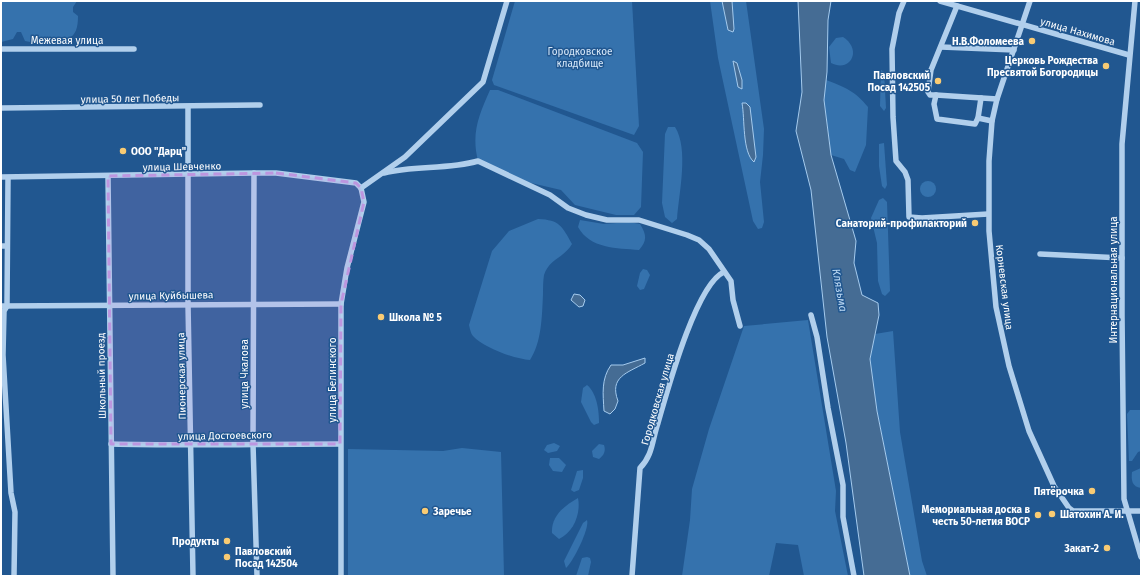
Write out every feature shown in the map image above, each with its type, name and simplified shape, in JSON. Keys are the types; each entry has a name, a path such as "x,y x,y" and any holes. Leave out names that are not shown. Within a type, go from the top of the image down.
{"street":[{"path":"361,188 405,157 483,82 506,1"},
{"path":"904,1 895,30 891,57 896,161 905,172 908,180 910,217 922,218 988,214"},
{"name":"улица Нахимова","path":"940,1 1129,55"},
{"name":"Корневская улица","path":"1030,1 992,121 989,161 988,214 996,308 1009,366 1029,432 1054,486 1070,510 1128,511"},
{"name":"Интернациональная улица","path":"1135,1 1122,144 1124,499 1141,557"},
{"path":"957,6 931,70 928,83 928,92 930,95 998,99"},
{"path":"940,47 1014,50"},
{"name":"Межевая улица","path":"1,49 134,50"},
{"path":"936,95 934,104 937,119 975,124 978,118 981,98"},
{"name":"улица 50 лет Победы","path":"1,108 260,105"},
{"name":"Пионерская улица","path":"188,107 188,304 193,576"},
{"path":"978,118 992,121"},
{"path":"384,173 397,170 450,167 478,160 550,195 568,208 586,215 607,220 639,220 699,240 709,249 731,281 733,300 740,326"},
{"name":"улица Чкалова","path":"254,173 253,444 258,576"},
{"name":"улица Шевченко","path":"1,177 276,173 356,183 361,188"},
{"name":"Школьный проезд","path":"108,176 113,576"},
{"path":"8,178 4,246 3,355 11,493 14,512 14,576"},
{"name":"улица Белинского","path":"341,576 341,304 347,268 364,202 361,188"},
{"path":"1040,254 1122,258"},
{"name":"Городковская улица","path":"632,576 640,468 646,462 651,451 657,426 698,303 714,278 724,272"},
{"name":"улица Куйбышева","path":"4,306 254,303 341,304"},
{"path":"811,315 817,337 828,408 843,485 843,518 854,576"},
{"name":"улица Достоевского","path":"111,444 191,446 340,444"},
{"path":"1128,511 1141,511"}],"highlighted area":[{"path":"276,173 356,183 361,188 364,202 341,304 340,444 111,444 108,176"}],"green space":[{"path":"1,1 77,1 73,7 73,12 78,16 76,30 70,37 61,40 28,42 25,41 21,32 17,32 13,39 1,42"},
{"name":"Городковское кладбище","path":"515,1 632,1 639,126 634,135 494,85 492,80"},
{"path":"710,1 722,1 728,30 733,6 732,1 746,1 764,129 760,182 764,222 762,228 758,229 753,221 718,58"},
{"path":"843,37 849,42 852,48 852,59 844,65 831,63 829,47 836,38"},
{"path":"881,70 884,72 886,108 884,111 880,106"},
{"path":"826,80 849,90 859,97 868,107 866,145 855,172 850,170 844,159 831,155 824,100"},
{"path":"490,90 498,90 637,143 643,152 641,207 634,215 616,215 575,205 561,190 514,179 478,161 475,142 477,124"},
{"path":"668,127 675,127 682,147 682,172 677,219 672,223 665,217 662,203 665,134"},
{"path":"884,143 887,185 885,189 882,186 879,166 879,144"},
{"path":"925,181 931,181 936,186 934,195 931,197 925,197 920,192 920,186"},
{"path":"883,198 887,202 890,291 885,296 882,294 878,281 877,243 871,218 879,200"},
{"path":"538,219 551,221 560,225 572,244 569,249 549,265 544,275 541,328 537,345 530,360 508,355 484,345 472,335 469,325 492,251 509,231"},
{"path":"580,220 604,224 629,222 640,224 645,235 644,244 639,250 613,248 597,243 590,240 583,234 578,227"},
{"path":"643,269 647,270 650,275 644,289 640,290 637,286 640,273"},
{"path":"808,320 836,491 835,511 848,576 804,576 798,545 776,543 769,576 682,576 690,520 692,489 709,429 744,326"},
{"path":"893,331 900,432 922,561 927,576 910,576 877,411 870,359 875,334"},
{"path":"587,385 595,397 598,408 599,423 594,425 581,402 583,388"},
{"path":"1130,410 1141,410 1141,451 1138,452 1132,461 1129,461 1127,414"},
{"path":"554,443 560,446 557,451 548,453 544,450 547,445"},
{"path":"599,444 604,445 605,451 599,459 593,457 592,451"},
{"name":"Заречье","path":"462,448 501,452 504,575 348,576 348,449 443,451"},
{"path":"550,458 559,458 566,465 562,472 553,471 549,465"},
{"path":"1141,468 1141,488 1134,485 1132,472"},
{"path":"583,470 583,478 579,490 574,492 571,490 577,471"},
{"path":"578,498 579,504 575,522 569,532 559,539 552,533 554,521 563,508"},
{"path":"587,520 586,530 580,545 573,559 566,568 564,561 583,523"},
{"path":"582,558 590,558 591,562 588,576 576,576"}],"water":[{"path":"722,1 732,1 733,32 728,30"},
{"name":"Клязьма","path":"798,1 831,1 828,20 827,72 824,100 831,155 856,241 854,263 862,295 878,303 879,315 870,359 877,411 910,576 864,576 846,443 827,337 811,190 796,131 802,92"},
{"path":"733,61 737,63 742,80 742,89 738,87"},
{"path":"742,103 746,103 750,107 756,157 754,162 747,151"},
{"path":"574,294 580,295 585,300 583,306 579,307 571,300"},
{"path":"645,358 645,363 626,373 618,381 616,393 618,401 615,409 610,414 604,411 604,381 611,365 623,365"}],"place":[{"name":"Н.В.Фоломеева","path":"1032,41"},
{"name":"Церковь Рождества Пресвятой Богородицы","path":"1106,66"},
{"name":"Павловский Посад 142505","path":"938,81"},
{"name":"ООО \"Дарц\"","path":"123,151"},
{"name":"Санаторий-профилакторий","path":"975,223"},
{"name":"Школа № 5","path":"381,317"},
{"name":"Пятёрочка","path":"1092,491"},
{"name":"Заречье","path":"425,511"},
{"name":"Шатохин А. И.","path":"1052,514"},
{"name":"Мемориальная доска в честь 50-летия ВОСР","path":"1038,515"},
{"name":"Продукты","path":"227,541"},
{"name":"Закат-2","path":"1107,548"},
{"name":"Павловский Посад 142504","path":"227,557"}]}
